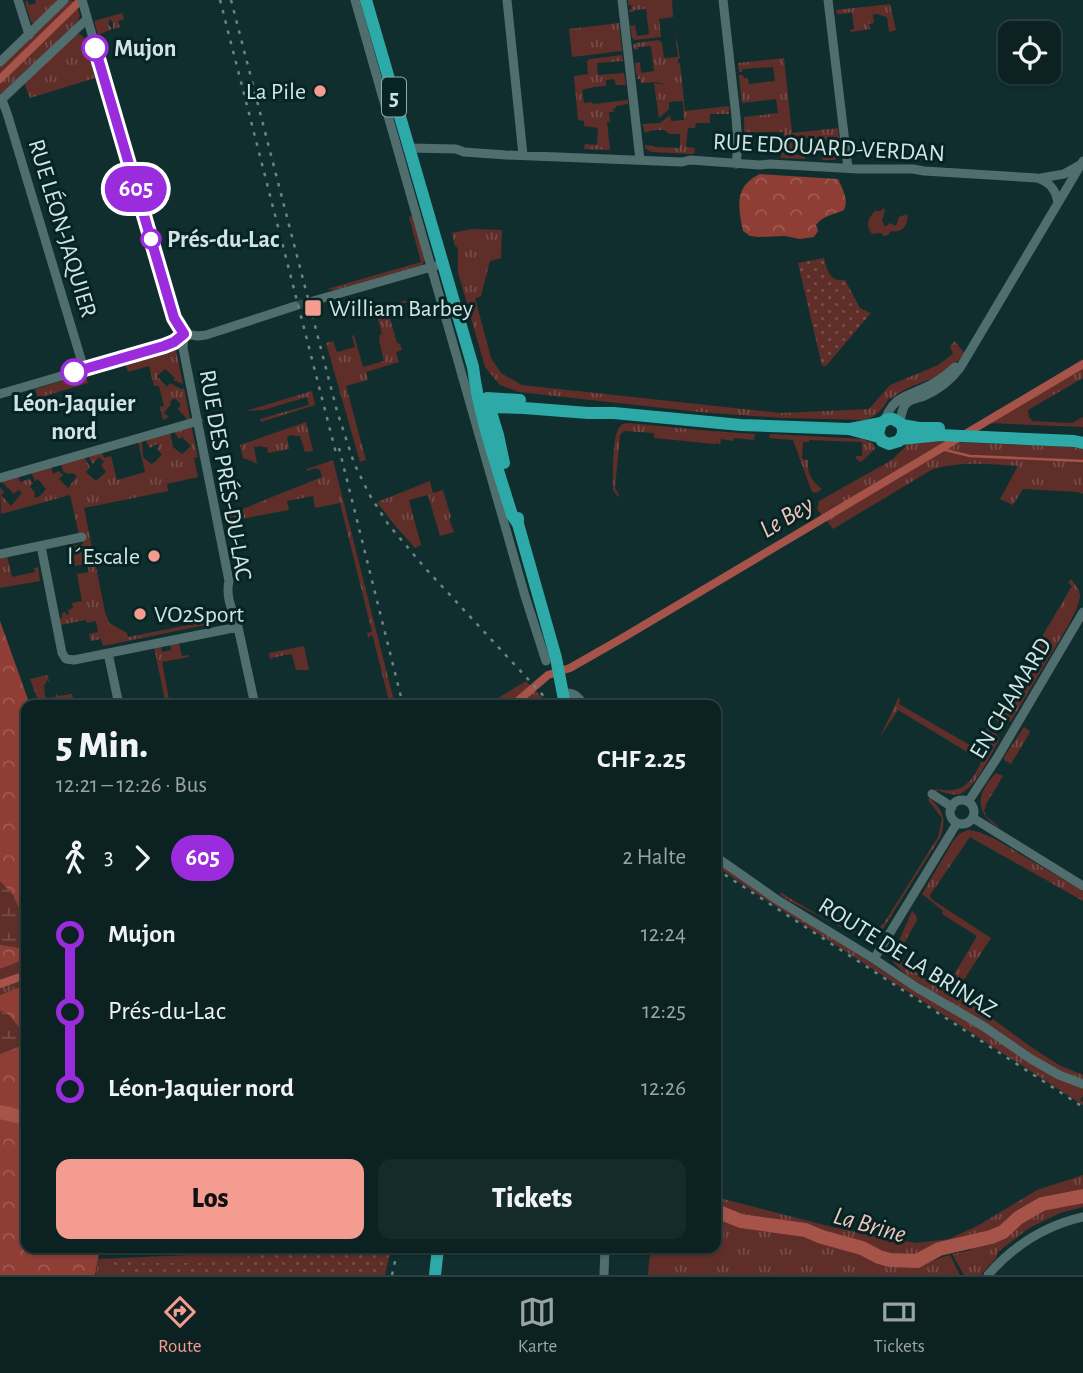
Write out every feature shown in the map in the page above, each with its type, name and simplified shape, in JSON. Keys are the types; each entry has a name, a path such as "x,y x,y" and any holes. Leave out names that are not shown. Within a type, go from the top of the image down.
{"main road":[{"name":"5","path":"366,0 409,148 438,265 498,435 551,660 564,693"},
{"name":"5","path":"485,403 512,515 518,524"},
{"path":"485,403 741,425 849,429 880,438 889,444 897,443 904,434 901,424"},
{"path":"485,403 597,409 614,413"},
{"path":"498,435 501,418 513,407"},
{"path":"849,429 892,419 919,428 953,429 1083,443"},
{"path":"880,438 878,430 883,422"},
{"path":"901,439 983,434 1083,434"},
{"path":"435,1275 437,1253"}],"street":[{"path":"18,0 29,35"},
{"path":"0,62 64,0"},
{"name":"RUE DES PRÉS-DU-LAC","path":"82,0 174,318 184,334 183,348 229,581 229,600 238,627 254,700"},
{"path":"355,0 438,265 525,596 551,660"},
{"path":"507,0 523,155"},
{"path":"622,0 640,160"},
{"path":"723,0 736,117 736,164"},
{"path":"828,0 848,168"},
{"path":"1,101 86,15"},
{"name":"RUE LÉON-JAQUIER","path":"1,101 8,113 85,369"},
{"name":"RUE EDOUARD-VERDAN","path":"409,148 682,162 690,160 736,164 913,169 924,172 1040,178 1063,174 1082,163"},
{"path":"901,424 905,405 940,388 951,379 969,354 1082,163"},
{"path":"1040,178 1054,189 1058,203"},
{"path":"313,301 438,265"},
{"path":"0,394 164,346 184,334 206,335 295,306"},
{"path":"883,422 899,398 936,382 969,354"},
{"path":"0,478 198,421"},
{"path":"0,554 82,537"},
{"path":"41,546 63,656 66,659 74,660 238,627"},
{"name":"EN CHAMARD","path":"968,802 1083,612"},
{"path":"108,653 119,700"},
{"path":"564,693 570,692 580,700"},
{"path":"932,794 952,807"},
{"path":"961,801 968,802 974,811 973,818 968,823 957,823 951,814 952,807 961,801"},
{"path":"973,818 1083,886"},
{"path":"874,958 957,823"},
{"name":"ROUTE DE LA BRINAZ","path":"721,860 776,899 992,1032 1039,1064 1083,1084"},
{"path":"988,1275 1017,1246 1055,1226 1083,1217"},
{"path":"604,1275 605,1253"}],"green space":[{"path":"27,0 29,5 36,3 35,0 60,0 34,24 25,3"},
{"path":"69,0 76,2 0,76 0,66"},
{"path":"628,0 672,0 673,17 659,19 661,37 635,40 632,38 630,26 635,25 637,36 649,34 646,9 629,12 632,9"},
{"path":"890,4 896,30 889,32 887,17 873,14 874,23 869,24 870,29 851,32 850,30 854,29 852,13 837,14 836,10"},
{"path":"77,7 80,16 77,22 0,95 0,82"},
{"path":"122,13 124,19 118,21 120,27 113,29 113,22 109,19 108,24 112,29 98,35 94,21"},
{"path":"619,23 622,51 572,57 569,29"},
{"path":"675,32 685,111 729,106 729,114 710,114 710,123 696,123 695,128 688,128 686,147 695,148 694,154 652,152 644,145 680,148 680,134 669,134 665,130 645,133 642,124 660,123 670,115 671,121 684,120 683,101 669,102 669,109 659,118 654,83 667,85 656,82 641,83 640,79 637,79 635,63 640,62 641,73 654,71 651,46 633,50 633,45 659,40 664,58 678,57"},
{"path":"79,34 84,37 95,78 30,98 24,83"},
{"path":"622,55 623,61 597,63 598,75 624,73 626,85 616,85 614,79 606,80 606,86 582,90 584,103 628,100 628,104 616,106 614,112 609,112 610,122 607,122 610,150 584,149 585,144 597,145 598,128 584,126 584,121 578,120 574,76 588,74 587,61 590,59"},
{"path":"784,58 792,133 838,128 841,154 835,160 822,160 823,152 830,152 831,141 805,138 804,149 797,149 797,155 805,156 805,159 780,158 781,149 784,149 784,132 751,132 751,150 748,152 745,148 744,117 778,113 776,99 742,103 739,75 748,78 749,84 775,81 773,67 743,69 739,72 738,63"},
{"path":"760,174 838,179 845,198 844,210 819,222 814,237 800,239 750,236 743,231 740,198 746,185"},
{"path":"883,208 885,210 882,220 885,227 890,223 896,226 899,217 907,214 904,227 884,236 881,233 872,234 868,225 869,219 875,211 881,211"},
{"path":"412,216 425,259 422,265 335,290 327,289 421,262 409,217"},
{"path":"472,229 502,230 501,258 490,261 481,296 475,298 491,358 501,373 522,385 781,413 869,409 890,385 938,365 953,354 950,346 955,341 964,353 948,370 889,398 879,412 865,420 699,412 519,392 500,385 485,367 458,272 458,248 452,233"},
{"path":"824,258 830,275 845,280 860,308 871,313 826,366 822,366 798,263"},
{"path":"415,298 387,308 397,343 402,350 396,352 399,362 366,372 368,380 346,386 366,460 360,462 326,343 333,341 337,352 355,347 354,335 363,367 384,361 379,340 379,335 382,334 375,309"},
{"path":"176,350 183,384 173,380 175,378 165,369 157,376 167,387 170,383 184,388 190,419 188,420 178,409 181,404 174,398 164,413 169,417 163,420 160,407 164,406 159,386 154,386 149,366 128,372 125,364 161,352 165,354 165,351"},
{"path":"1083,366 1083,378 1028,410 1032,421 1072,423 1083,417 1083,427 987,423"},
{"path":"86,374 88,383 38,398 35,389"},
{"path":"312,391 315,405 261,422 260,419 309,405 307,397 263,410 246,411"},
{"path":"306,422 313,451 305,452 300,436 294,435 287,436 289,449 268,453 267,447 254,447 257,463 243,458 240,445"},
{"path":"628,423 755,434 754,440 721,439 720,445 654,438 654,433 624,431 620,435 615,488 618,497 613,490 615,440 620,426"},
{"path":"191,425 198,457 194,458 198,477 167,484 168,491 84,508 109,623 127,633 128,637 214,620 215,623 103,646 101,639 91,641 89,634 98,632 96,621 60,625 58,619 62,618 62,613 69,614 68,610 73,608 72,603 82,601 77,574 89,572 87,564 75,566 72,546 83,544 70,495 1,514 0,487 4,492 1,495 11,506 21,494 18,490 14,494 2,481 18,476 20,482 29,479 33,483 30,487 35,492 34,498 46,489 38,479 35,481 31,472 51,466 53,474 59,471 63,475 59,479 68,488 77,476 64,473 61,464 84,457 90,467 86,472 96,481 106,472 101,465 104,462 99,457 93,464 88,456 102,452 104,458 111,456 117,480 145,472 138,441 142,440 143,457 151,464 162,454 157,449 157,444 150,448 146,442 147,438 170,432 173,447 182,454 191,446 182,437 179,439 174,432"},
{"path":"770,434 862,439 873,443 875,449 861,462 856,456 862,456 862,442 803,442 802,459 808,460 810,476 822,489 816,493 812,492 793,440 769,438"},
{"path":"932,441 1083,449 1083,494 1023,489 1013,505 1000,499 1018,466 965,464 933,469 833,529 817,509 819,501 893,459 909,443"},
{"path":"333,460 394,700 389,700 373,637 372,635 368,638 367,633 372,632 340,503 315,508 313,496 287,501 289,510 236,520 235,517 225,519 225,516 322,477 320,469 307,469"},
{"path":"430,481 433,493 443,490 454,532 440,536 428,495 409,500 421,545 415,548 377,502"},
{"path":"7,556 12,577 35,572 34,568 38,567 40,581 0,588 0,558"},
{"path":"1071,579 1079,590 1077,608 1011,721 1000,723 995,716 1000,718 1039,654 1034,650 1072,586 1068,583"},
{"path":"0,621 28,700 21,700 21,961 0,969"},
{"path":"186,642 179,643 182,656 189,657 162,662 169,700 165,700 154,647 161,645 162,652 171,650 170,643"},
{"path":"304,646 309,670 296,670 290,654 270,660 269,653"},
{"path":"47,675 50,683 47,680 44,684 47,698 56,697 56,693 58,696 72,694 74,700 38,700 30,679"},
{"path":"526,681 544,700 495,700"},
{"path":"899,697 899,704 980,751 987,741 982,737 986,729 996,730 999,738 982,771 966,791 948,794 937,790 931,799 943,816 941,836 881,932 873,937 845,929 779,894 782,893 839,925 873,934 884,923 938,837 942,818 928,800 936,789 953,790 965,786 982,761 898,710 880,737"},
{"path":"1024,727 1030,731 1029,734 1011,764 1004,760 1004,757"},
{"path":"996,773 1003,776 984,810 997,827 989,821 981,808 985,787"},
{"path":"968,830 995,839 1083,891 1083,901 970,837 930,895 931,899 991,938 956,992 1031,1047 1059,1065 1083,1075 1083,1081 1042,1062 906,975 893,962 892,953 912,911 917,920 901,949 902,956 910,968 946,988 977,936 942,914 943,911 922,894 953,841"},
{"path":"721,865 908,987 1083,1088 1080,1100 1083,1105 721,869"},
{"path":"0,881 13,895 21,910 21,948 0,945"},
{"path":"21,961 21,987 0,995 0,969"},
{"path":"21,987 21,1253 99,1253 95,1275 0,1275 0,995"},
{"path":"0,1011 6,1012 21,1029 21,1046 0,1054"},
{"path":"1083,1175 1083,1189 1045,1200 1006,1219 1002,1227 988,1235 937,1247 913,1260 891,1259 863,1244 721,1208 721,1198 832,1227 916,1243 949,1239 979,1225 1037,1190"},
{"path":"1083,1198 1083,1207 1060,1213 1029,1228 998,1252 981,1275 964,1275 952,1254 971,1250 974,1245 995,1237 1045,1205"},
{"path":"721,1219 865,1251 881,1260 900,1265 917,1265 950,1255 960,1275 648,1275 651,1253 721,1253"},
{"path":"233,1253 334,1253 257,1254 211,1259 206,1263 113,1261 110,1275 96,1275 98,1259"},
{"path":"390,1253 385,1275 110,1275 112,1261 206,1263 211,1259 257,1254"}],"waterway":[{"path":"0,79 81,0"},
{"name":"Le Bey","path":"519,700 548,675 570,668 619,640 1083,364"},
{"path":"941,449 970,456 1083,461"},
{"name":"Le Bey","path":"0,984 21,977"},
{"name":"La Brine","path":"0,1112 21,1117"},
{"name":"La Brine","path":"721,1213 741,1221 805,1230 890,1260 917,1261 939,1249 1003,1232 1018,1218 1042,1204 1083,1196"}],"tunnel":[{"path":"295,306 313,301"}],"railway":[{"path":"220,0 337,457"},
{"path":"231,0 337,411 354,463 388,524 425,568 547,700"},
{"path":"339,448 402,700"},
{"path":"721,872 1083,1107"},
{"path":"392,1275 397,1253"}],"bus line":[{"name":"605","path":"74,372 164,346 184,334 174,318 95,48"}],"place":[{"name":"Mujon","path":"95,48"},
{"name":"La Pile","path":"320,91"},
{"name":"Prés-du-Lac","path":"151,239"},
{"name":"William Barbey","path":"313,308"},
{"name":"Léon-Jaquier nord","path":"74,372"},
{"name":"l´Escale","path":"154,556"},
{"name":"VO2Sport","path":"140,614"}]}
